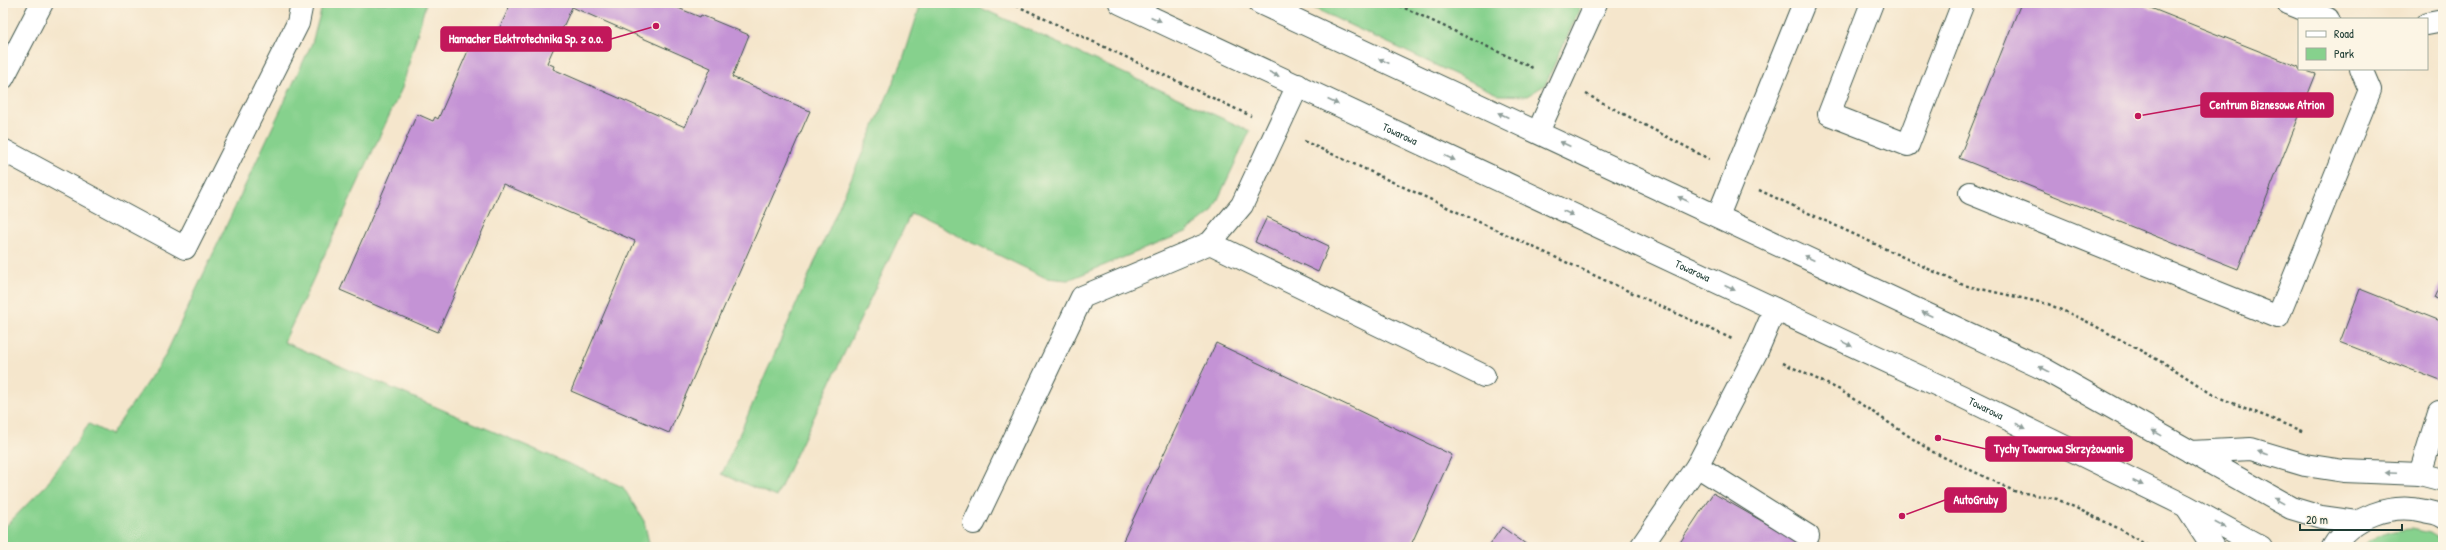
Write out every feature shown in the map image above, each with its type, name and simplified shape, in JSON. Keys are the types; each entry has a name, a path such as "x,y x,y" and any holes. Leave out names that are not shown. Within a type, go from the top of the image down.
{"street":[{"path":"3,78 42,3"},
{"path":"3,150 185,248 298,23 302,3"},
{"name":"Towarowa","path":"1120,3 1298,85 1630,243 1775,309 2186,506 2261,547"},
{"path":"1260,3 2042,368 2291,508 2321,517 2357,522"},
{"path":"1538,132 1596,3"},
{"path":"1718,216 1804,3"},
{"path":"1872,3 1829,114 1908,145 1963,3"},
{"path":"2288,3 2326,18"},
{"path":"2428,24 2443,21"},
{"path":"1970,193 2278,317 2370,90 2361,70"},
{"path":"974,523 1082,297 1210,243 1242,205 1298,85"},
{"path":"1210,243 1484,376"},
{"path":"1641,547 1697,466 1757,350 1775,309"},
{"path":"2420,474 2439,412"},
{"path":"2192,452 2251,449 2305,466 2328,469 2420,474 2443,480"},
{"path":"1697,466 1808,536"},
{"path":"2186,506 2213,547"},
{"path":"2333,547 2346,531 2357,522 2382,510 2410,508 2443,517"}],"path":[{"path":"1011,3 1278,129 1757,350 1840,390 1931,451 2014,491 2057,499 2120,528 2150,547"},
{"path":"1734,176 1963,285 2048,304 2084,320 2171,367 2213,395 2311,435"}],"green space":[{"path":"323,3 426,3 402,88 284,342 623,487 644,521 650,547 3,547 3,529 47,484 89,424 111,435 165,356 312,43"},
{"path":"921,3 970,3 1250,131 1212,212 1186,232 1068,280 1046,278 911,213 776,497 722,474 903,60"},
{"path":"1303,3 1582,4 1545,85 1527,96 1499,95"},
{"path":"2412,529 2430,533 2443,541 2443,547 2361,547 2379,536 2397,530"}],"building":[{"path":"511,3 666,3 700,17 701,15 749,35 732,77 810,111 669,433 571,391 635,241 503,184 438,332 340,290 417,114 433,121 435,117 438,119 475,35 472,34 473,31 491,39 493,35 496,36","holes":["572,7 711,68 685,127 553,69 554,66 547,63"]},
{"path":"2021,3 2138,3 2298,67 2298,70 2316,74 2238,269 1959,158"},
{"path":"1267,217 1329,246 1318,272 1255,242"},
{"path":"2443,279 2443,301 2435,298"},
{"path":"2360,289 2443,322 2443,382 2340,342"},
{"path":"1216,343 1452,455 1410,547 1120,547"},
{"path":"1713,493 1802,544 1800,547 1677,547"},
{"path":"1502,527 1530,547 1488,547"}],"place":[{"name":"Hamacher Elektrotechnika Sp. z o.o.","path":"656,26"},
{"name":"Centrum Biznesowe Atrion","path":"2138,116"},
{"name":"Tychy Towarowa Skrzyżowanie","path":"1938,438"},
{"name":"AutoGruby","path":"1902,516"}]}
